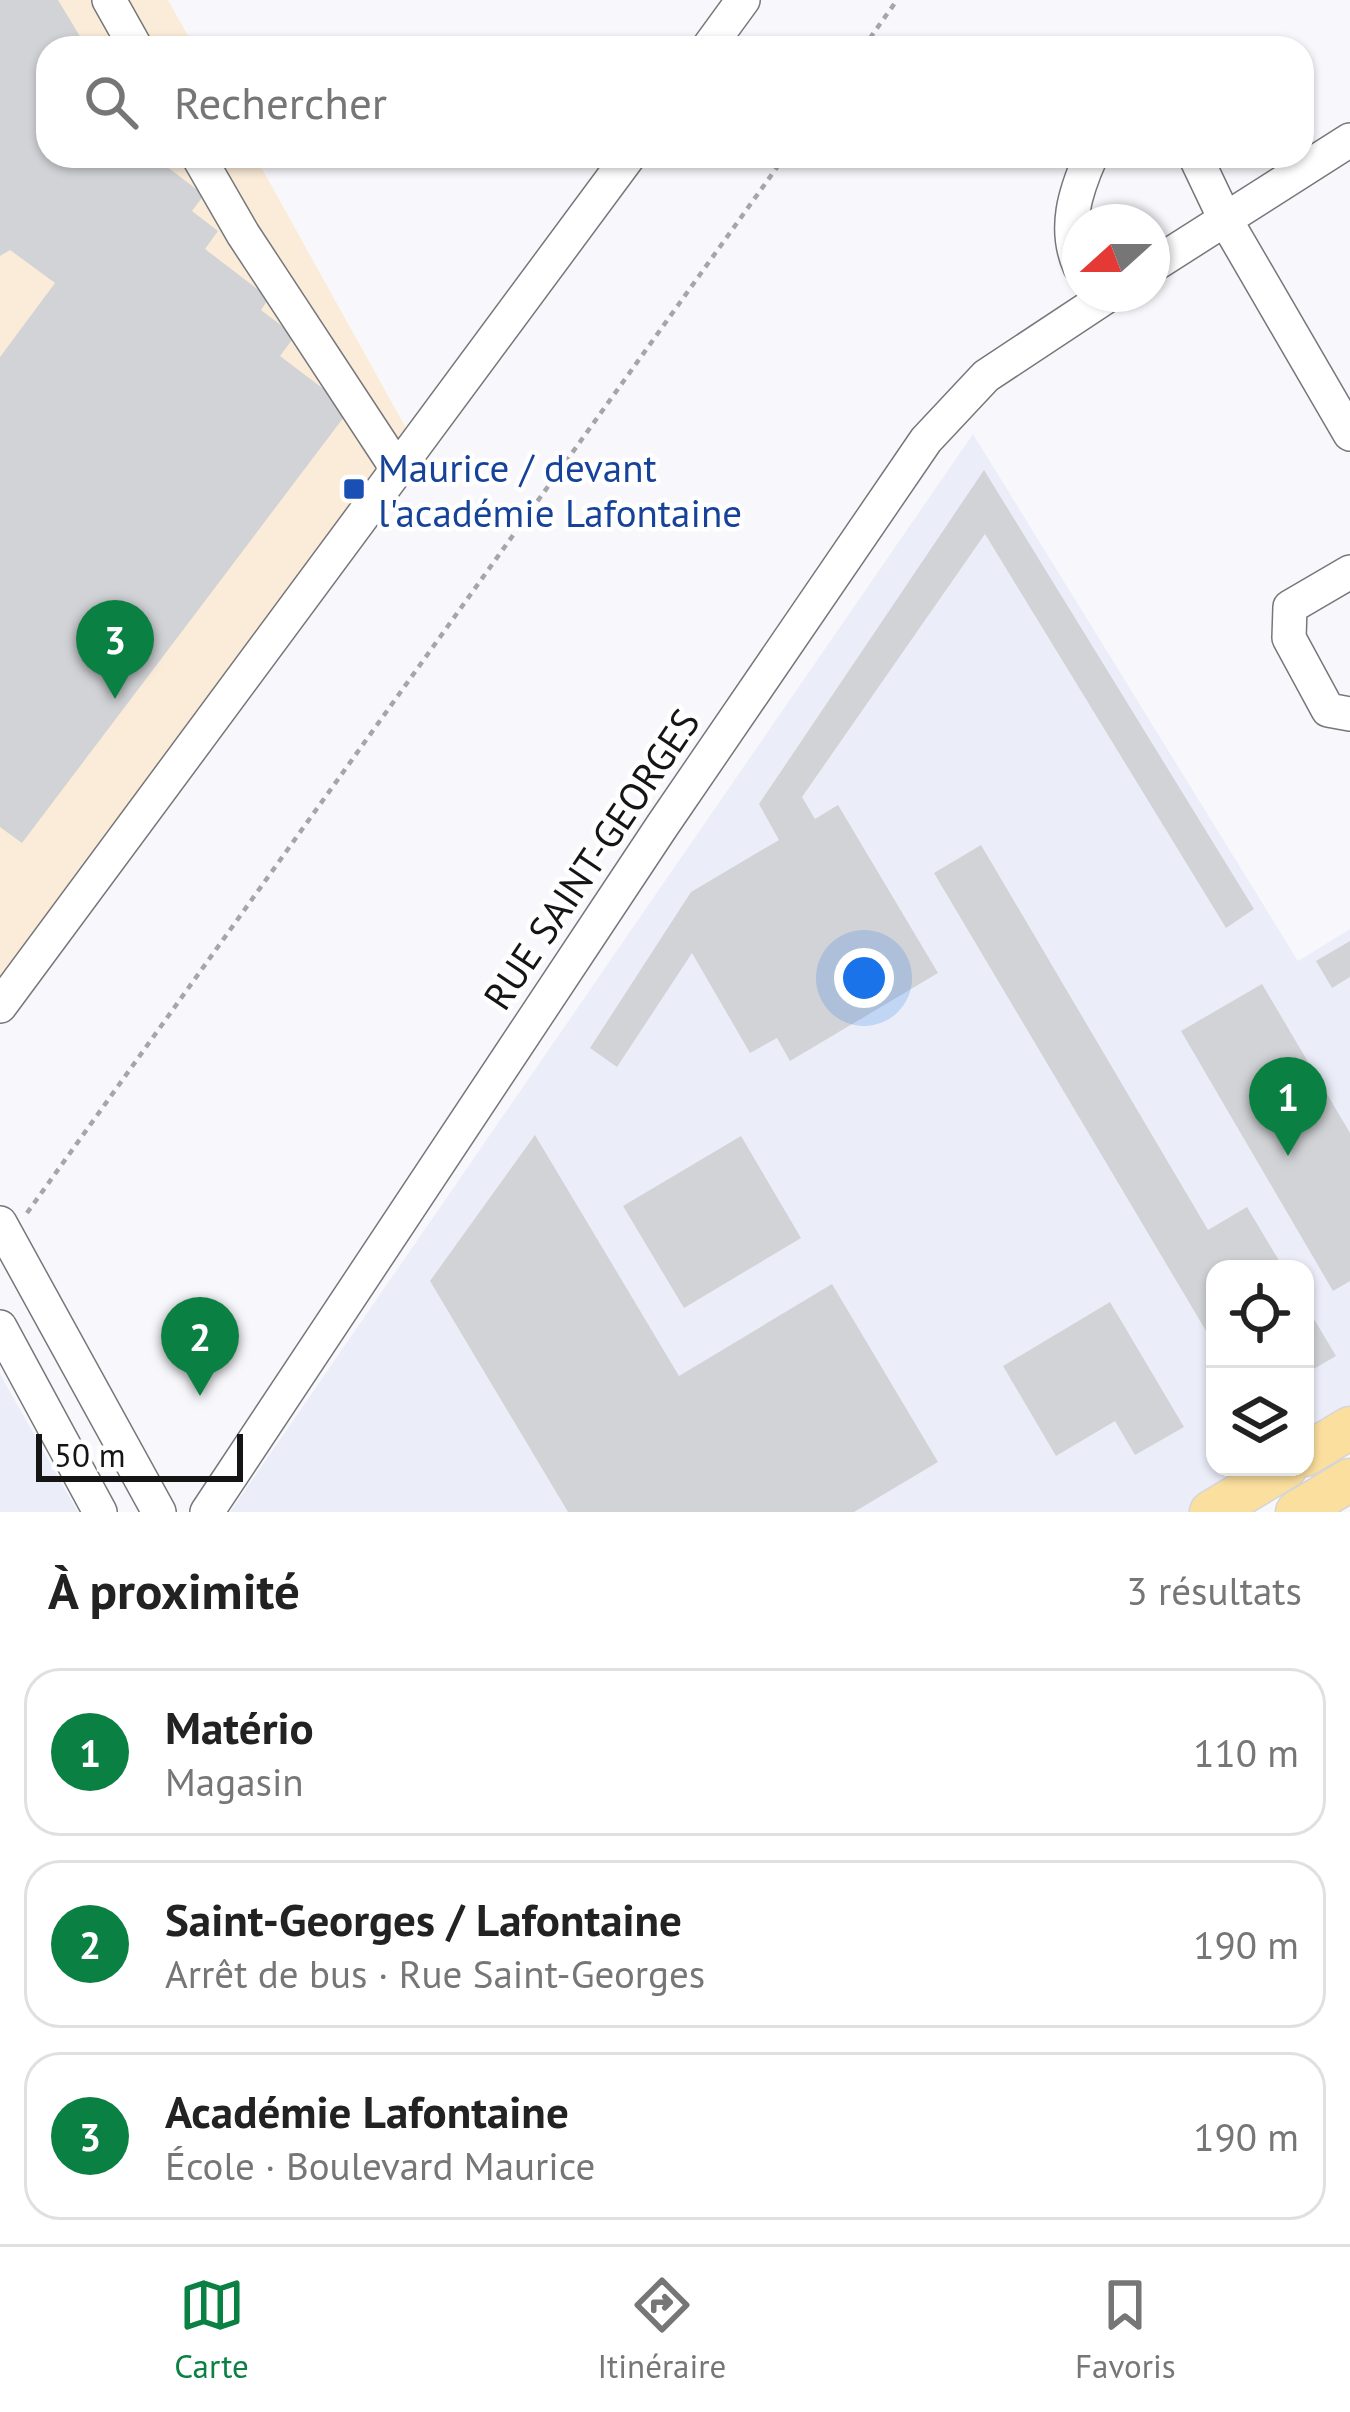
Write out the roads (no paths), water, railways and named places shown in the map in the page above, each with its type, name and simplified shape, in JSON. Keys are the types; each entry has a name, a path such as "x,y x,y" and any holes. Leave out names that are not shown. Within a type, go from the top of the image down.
{"main road":[{"path":"1314,1450 1350,1428"},
{"path":"1211,1512 1271,1476"},
{"path":"1298,1512 1350,1480"}],"street":[{"path":"109,0 129,36"},
{"path":"717,36 743,0"},
{"path":"1314,163 1350,140"},
{"path":"205,168 398,470"},
{"path":"0,1006 620,168"},
{"path":"1075,204 1086,168"},
{"path":"1201,168 1225,219 1350,434"},
{"path":"1170,254 1306,168"},
{"name":"RUE SAINT-GEORGES","path":"207,1512 662,826 926,440 986,376 1078,312"},
{"path":"1350,572 1290,608 1289,638 1328,710 1350,714"},
{"path":"4,1231 159,1512"},
{"path":"0,1328 100,1512"}],"place":[{"name":"Maurice / devant l'académie Lafontaine","path":"354,489"},
{"name":"Académie Lafontaine","path":"115,699"},
{"name":"Matério","path":"1288,1156"},
{"name":"Saint-Georges / Lafontaine","path":"200,1396"}]}
